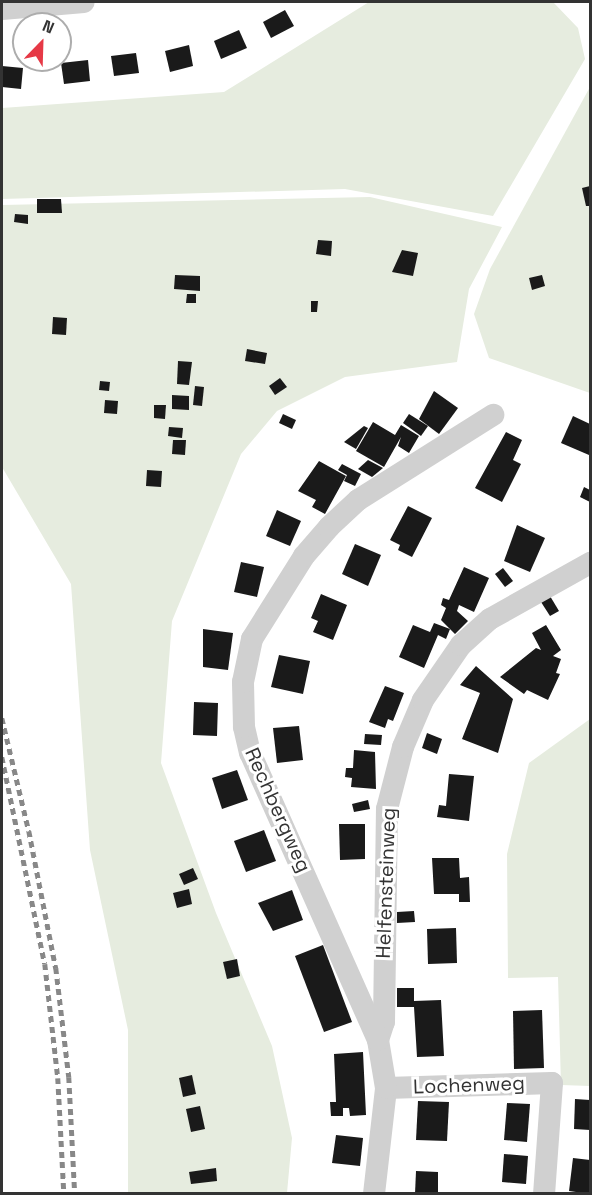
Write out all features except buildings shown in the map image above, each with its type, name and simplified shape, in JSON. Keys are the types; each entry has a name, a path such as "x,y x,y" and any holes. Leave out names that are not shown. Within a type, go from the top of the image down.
{"street":[{"path":"2,9 84,2"},
{"name":"Rechbergweg","path":"374,1194 386,1088 378,1040 250,753 244,727 243,682 257,631 304,556 329,527 375,489 493,415"},
{"name":"Helfensteinweg","path":"378,1040 384,1022 387,809 403,747 423,700 461,645 490,619 591,563"},
{"name":"Lochenweg","path":"386,1088 552,1083 544,1194"}],"shaded area":[{"path":"369,2 553,2 578,28 585,59 493,216 345,189 2,199 2,108 224,92"},
{"path":"590,87 590,393 489,358 474,314 490,269"},
{"path":"370,197 502,227 469,289 457,362 345,377 277,411 241,454 172,621 161,763 216,913 272,1046 292,1138 287,1193 128,1193 128,1030 90,850 71,584 2,467 2,205"},
{"path":"590,719 590,1086 561,1085 558,977 508,978 507,854 529,763"}],"railway":[{"path":"2,718 29,831 56,968 69,1077 75,1194"},
{"path":"2,757 45,964 58,1078 64,1194"}]}
